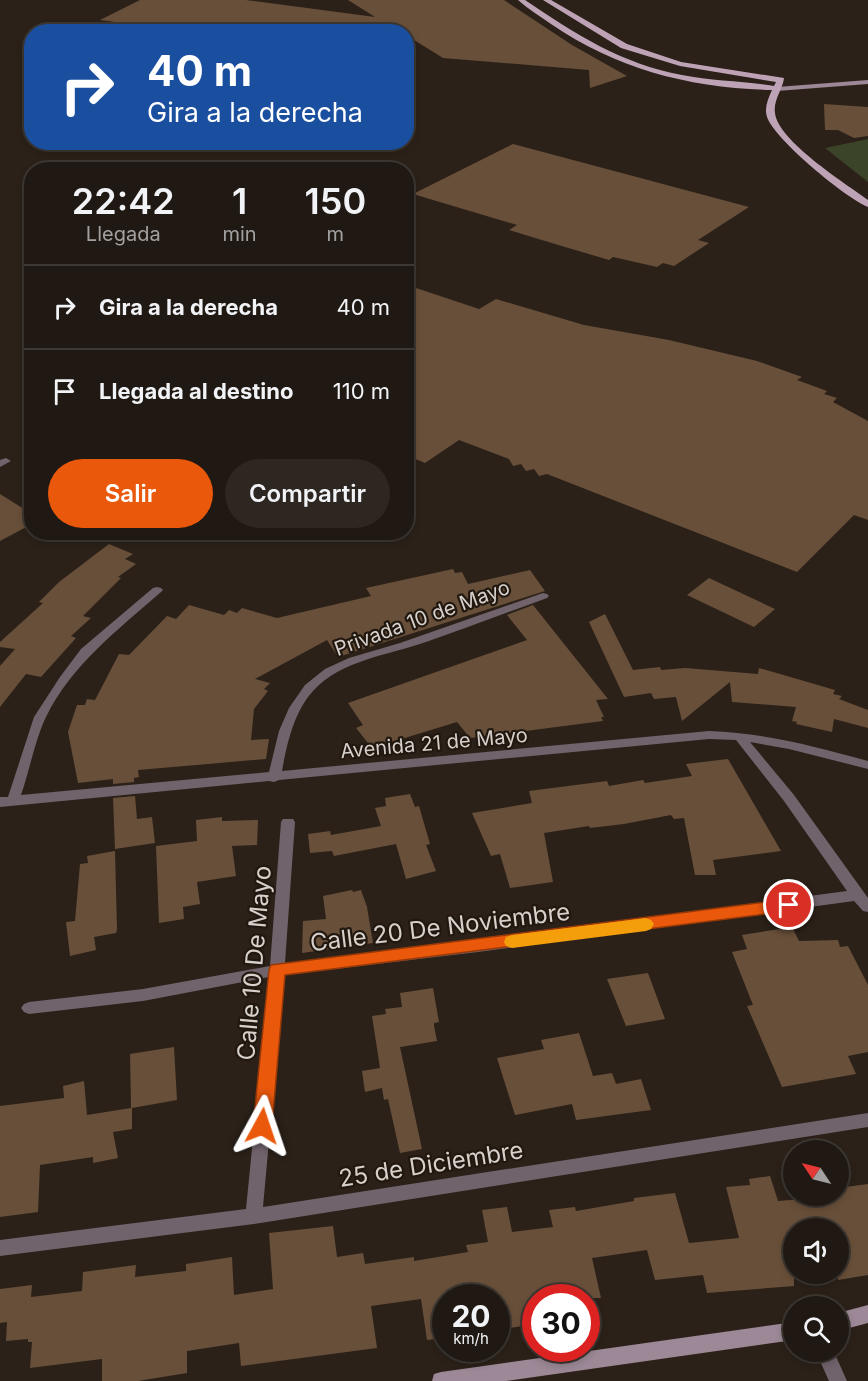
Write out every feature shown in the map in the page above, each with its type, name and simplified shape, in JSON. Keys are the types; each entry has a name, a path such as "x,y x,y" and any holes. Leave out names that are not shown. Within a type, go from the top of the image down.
{"main road":[{"path":"521,0 598,51 641,67 714,83 779,84"},
{"path":"546,0 624,46 680,64 779,84"},
{"path":"779,84 770,106 774,125 792,145 868,204"}],"street":[{"path":"779,84 814,86 868,82"},
{"path":"6,802 40,717 64,680 85,652 157,590"},
{"name":"Privada 10 de Mayo","path":"274,778 281,744 295,708 309,687 325,675 350,662 401,647 543,596"},
{"name":"Avenida 21 de Mayo","path":"6,802 709,735 738,735 775,740 868,765"},
{"path":"738,735 789,798 857,895 868,907"},
{"name":"Calle 10 De Mayo","path":"254,1216 288,822"},
{"name":"Calle 20 De Noviembre","path":"29,1008 142,995 277,970 606,930 857,895"},
{"name":"25 de Diciembre","path":"0,1248 254,1216 868,1120"},
{"path":"849,1319 868,1314"},
{"path":"441,1381 494,1377 783,1333"},
{"path":"829,1362 838,1381"}],"green space":[{"path":"868,139 868,182 825,148"}],"building":[{"path":"140,0 246,0 375,17 348,0 504,0 572,45 627,76 590,88 589,70 443,58 414,40 414,24 129,24 100,20"},
{"path":"824,104 868,107 868,136 854,138 838,130 825,130"},
{"path":"513,144 749,207 698,240 709,243 674,266 663,263 657,267 613,257 609,260 555,244 509,230 517,225 414,194"},
{"path":"414,289 479,309 496,299 584,325 669,340 757,361 802,377 797,380 827,391 824,394 837,398 833,402 868,421 868,520 854,515 797,572 547,474 539,476 534,469 526,471 521,464 513,466 509,459 459,440 425,463 414,458"},
{"path":"0,494 24,509 24,528 0,541"},
{"path":"109,544 133,554 125,559 136,564 118,577 121,578 83,616 91,618 71,636 76,638 41,677 26,674 0,707 0,666 15,649 0,647 0,642 43,603 39,602 59,582"},
{"path":"453,569 455,573 462,572 468,584 530,570 545,591 338,657 327,640 255,679 270,683 264,689 268,691 254,709 251,740 269,739 266,759 138,770 139,777 134,778 134,782 113,784 113,779 78,783 68,732 77,705 85,705 87,699 95,700 119,654 129,655 167,616 176,619 189,605 224,615 229,610 237,613 242,608 277,618 371,596 366,588"},
{"path":"709,578 775,609 754,627 687,595"},
{"path":"533,605 608,699 596,700 604,717 601,717 603,721 470,738 457,722 372,748 356,728 363,725 348,703 527,640 507,615"},
{"path":"605,614 633,670 660,667 661,670 685,668 758,674 759,668 835,690 833,694 842,696 839,699 868,710 868,728 834,719 832,732 796,724 797,722 792,721 796,707 732,702 730,682 682,721 676,697 654,699 651,693 624,697 589,622"},
{"path":"728,759 781,851 713,860 716,875 695,875 684,818 674,819 671,815 624,824 590,828 589,826 544,833 553,882 510,888 500,854 491,856 472,813 532,803 529,791 607,781 609,786 643,780 645,783 692,776 686,764"},
{"path":"410,794 415,807 419,806 430,844 426,845 436,871 406,879 396,844 334,856 332,851 310,853 308,834 330,831 331,835 381,826 375,808 386,806 385,798"},
{"path":"135,796 137,819 152,817 155,843 115,849 113,798"},
{"path":"222,817 222,821 258,820 257,845 232,846 236,876 197,882 200,904 183,907 184,919 159,923 156,846 197,841 196,820"},
{"path":"115,851 116,933 94,937 96,950 70,956 66,922 75,921 80,864 88,863 87,856"},
{"path":"352,890 353,892 361,890 367,907 373,943 302,953 303,921 326,919 323,896"},
{"path":"792,927 799,941 838,940 840,947 848,946 868,985 868,1052 848,1056 856,1074 782,1087 747,1006 753,1005 732,952 747,949 742,935"},
{"path":"648,973 665,1019 626,1026 607,979"},
{"path":"433,988 439,1022 434,1023 437,1041 400,1047 422,1149 400,1153 388,1099 384,1100 382,1088 365,1092 362,1071 380,1068 372,1016 386,1014 385,1009 402,1007 400,993"},
{"path":"579,1033 593,1076 612,1073 616,1084 641,1079 651,1110 576,1120 572,1104 515,1115 497,1058 544,1049 541,1040"},
{"path":"174,1047 177,1100 132,1108 132,1129 113,1132 118,1158 93,1163 93,1157 40,1165 38,1212 0,1217 0,1106 64,1098 63,1086 84,1081 87,1115 131,1108 130,1054"},
{"path":"770,1176 778,1201 783,1201 783,1206 849,1206 849,1187 868,1184 868,1275 849,1278 849,1218 783,1218 783,1284 794,1284 794,1286 707,1293 703,1275 655,1280 647,1250 592,1258 598,1284 522,1284 522,1326 510,1328 510,1284 432,1284 432,1339 427,1340 421,1299 371,1306 377,1348 241,1366 239,1343 187,1351 187,1373 138,1381 102,1381 102,1359 30,1368 32,1342 28,1342 28,1339 6,1341 7,1322 0,1323 0,1289 32,1285 31,1297 82,1291 83,1272 136,1265 135,1277 186,1271 186,1264 232,1257 234,1295 273,1289 269,1233 333,1226 337,1257 363,1253 365,1264 414,1257 414,1261 468,1252 466,1245 488,1242 482,1210 507,1207 512,1232 553,1227 549,1210 575,1207 576,1211 634,1201 634,1198 675,1193 689,1243 739,1238 726,1187 750,1185 749,1179"}],"slow traffic":[{"path":"512,942 646,924"}],"route":[{"path":"262,1126 277,970 789,905"}]}
